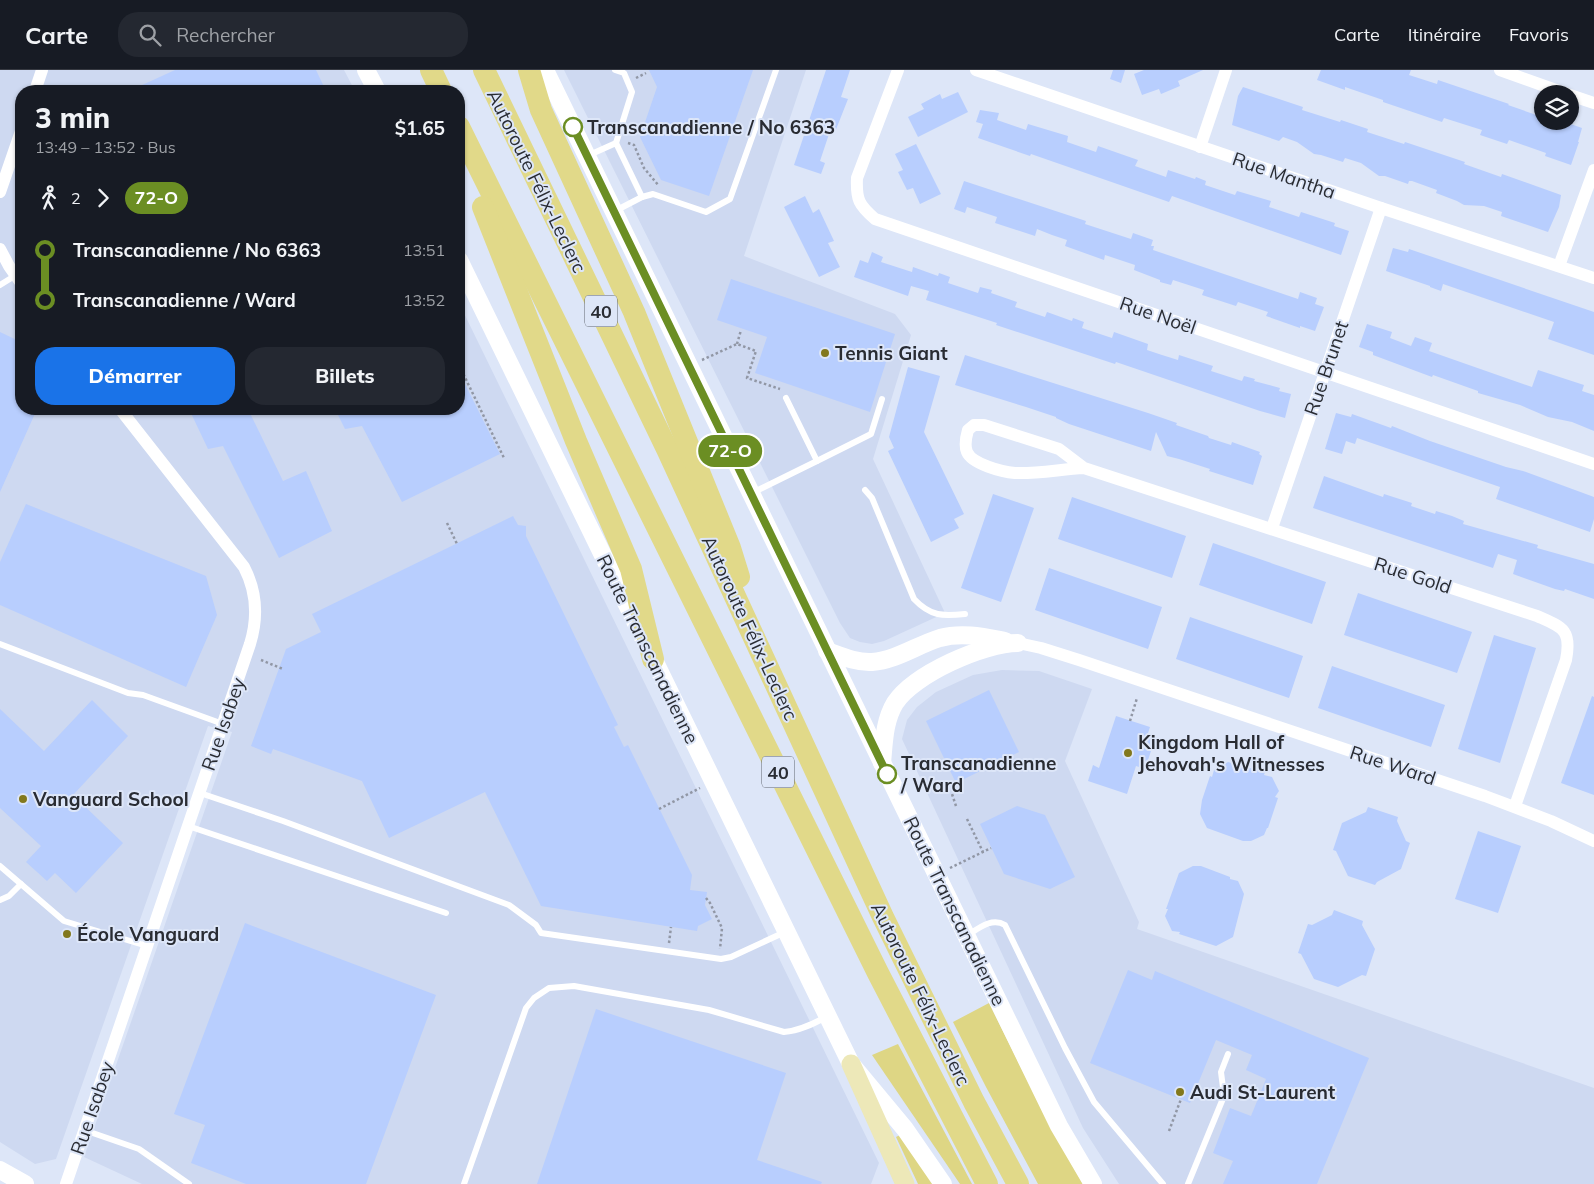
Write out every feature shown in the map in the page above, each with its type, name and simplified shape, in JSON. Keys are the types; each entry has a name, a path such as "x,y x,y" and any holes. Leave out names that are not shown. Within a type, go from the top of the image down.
{"highway":[{"path":"430,70 435,85"},
{"path":"430,70 438,85"},
{"name":"Autoroute Félix-Leclerc","path":"484,70 663,440 904,961 974,1102 1018,1184"},
{"path":"529,70 541,110 634,312 730,548 762,654"},
{"name":"Autoroute Félix-Leclerc","path":"465,139 878,973 987,1184"},
{"path":"465,161 576,441 631,569 653,659"}],"main road":[{"path":"366,70 372,85"},
{"name":"Route Transcanadienne","path":"545,70 1059,1126 1093,1184"},
{"name":"Route Transcanadienne","path":"465,272 851,1064 905,1129 943,1184"},
{"path":"827,652 857,661 872,662 896,657 931,642 954,636 979,636 1018,643"},
{"path":"882,763 888,721 896,703 911,687 937,670 967,655 995,645 1018,643"},
{"path":"851,1064 905,1184"},
{"path":"0,1170 25,1184"}],"street":[{"path":"37,85 42,70"},
{"name":"Rue Noël","path":"898,70 858,178 857,192 862,208 876,219 1594,464"},
{"name":"Rue Mantha","path":"976,70 1381,208 1594,278"},
{"path":"1200,147 1226,70"},
{"path":"1500,70 1543,85"},
{"path":"1579,98 1594,103"},
{"path":"0,192 15,148"},
{"path":"1559,266 1594,170"},
{"name":"Rue Brunet","path":"1272,528 1381,208"},
{"path":"0,249 4,258 15,272"},
{"name":"Rue Isabey","path":"66,1184 253,634 255,606 251,582 237,557 125,415"},
{"name":"Rue Gold","path":"1084,468 1014,473 984,465 967,454 965,446 968,430 974,425 984,425 1059,449 1084,468 1272,528 1537,616 1557,625 1564,632 1568,640 1566,660 1515,806"},
{"name":"Rue Ward","path":"1018,643 1072,657 1515,806 1594,841"}],"lane":[{"path":"615,70 624,73 632,92 616,143 642,197"},
{"path":"613,212 642,197 653,194 706,212 730,199 776,70"},
{"path":"587,156 616,143"},
{"path":"0,285 15,279"},
{"path":"786,398 818,461"},
{"path":"751,494 871,434 882,398"},
{"path":"865,490 872,498 914,599 923,607 942,616 965,614"},
{"path":"0,644 128,693 144,694 223,724"},
{"path":"200,793 283,821 509,904 536,925 541,933 726,958 786,931"},
{"path":"188,826 446,913"},
{"path":"0,866 64,921 147,946"},
{"path":"0,900 9,896 21,884"},
{"path":"967,936 993,921 1000,921 1005,924 1065,1048 1094,1102 1163,1184"},
{"path":"464,1184 526,1008 534,998 549,988 574,986 653,999 709,1010 784,1032 792,1032 803,1028 827,1016"},
{"path":"1188,1184 1224,1096 1221,1072 1228,1054"},
{"path":"84,1130 139,1149 189,1184"}],"path":[{"path":"638,77 646,73"},
{"path":"634,145 644,168 660,188"},
{"path":"737,344 741,330"},
{"path":"701,361 737,344 756,351 747,378 782,390"},
{"path":"465,377 504,458"},
{"path":"447,523 457,544"},
{"path":"261,660 283,669"},
{"path":"1130,721 1137,698"},
{"path":"956,783 952,794 956,806"},
{"path":"660,809 701,788"},
{"path":"967,819 984,852"},
{"path":"948,869 991,848"},
{"path":"706,898 722,928 722,937"},
{"path":"1169,1131 1181,1100"}],"shaded area":[{"path":"0,70 344,70 352,85 15,85 15,415 465,415 465,315 879,1163 871,1184 142,1184 84,1157 232,732 208,726 56,1159 35,1164 0,1142"},
{"path":"564,70 806,70 744,256 895,314 911,335 873,459 945,613 884,641 872,644 850,638 840,623"},
{"path":"1002,670 1039,671 1092,689 1065,761 1139,922 1137,929 1594,1088 1594,1184 1119,1184 1083,1128 902,739 907,720 917,707 936,692 973,675"},
{"path":"989,1003 1051,1128 1083,1184 1038,1184 986,1087 953,1022"},
{"path":"898,1044 972,1184 960,1184 872,1055"},
{"path":"902,1134 933,1184 918,1184 896,1137"}],"building":[{"path":"175,70 316,70 323,85 142,85"},
{"path":"649,70 753,70 709,196 661,180 640,137 657,87"},
{"path":"826,70 850,70 841,97 848,99 835,132 830,131 820,161 825,163 821,174 794,165"},
{"path":"1113,70 1125,70 1121,83 1110,79"},
{"path":"1144,70 1203,70 1178,81 1180,86 1161,94 1159,89 1142,95 1134,74"},
{"path":"1321,70 1411,70 1409,75 1437,84 1438,80 1534,114 1534,130 1579,130 1579,127 1582,128 1571,165 1545,156 1546,153 1509,140 1507,144 1480,135 1482,130 1444,118 1442,122 1345,87 1345,90 1317,80"},
{"path":"1243,87 1303,107 1302,110 1340,122 1341,120 1368,129 1367,132 1404,144 1405,142 1465,162 1464,164 1501,177 1502,174 1561,195 1559,207 1548,232 1501,216 1502,212 1484,206 1464,205 1436,193 1437,190 1412,181 1409,181 1408,184 1385,176 1379,176 1361,163 1345,158 1343,162 1314,154 1297,142 1283,137 1279,141 1232,125 1238,96"},
{"path":"958,92 968,112 918,137 908,117 924,109 921,104 940,94 942,99"},
{"path":"980,110 999,113 997,120 1026,130 1028,124 1068,136 1067,142 1096,152 1098,146 1138,160 1135,166 1166,177 1168,170 1195,179 1196,177 1206,181 1205,185 1235,195 1237,191 1271,201 1269,207 1299,217 1301,212 1335,223 1334,226 1349,231 1341,255 1172,196 1169,202 1031,154 1030,156 978,138 983,124 976,122"},
{"path":"916,144 941,194 920,204 913,188 907,190 898,172 903,170 895,154"},
{"path":"964,181 1086,221 1085,224 1131,239 1133,233 1153,240 1151,246 1154,246 1153,250 1298,299 1300,292 1317,298 1315,304 1324,307 1315,331 1300,326 1300,328 1266,316 1268,312 1238,302 1236,306 1202,295 1204,290 1173,280 1171,285 1160,282 1160,280 1134,270 1135,265 1105,255 1104,260 1065,246 1067,240 1037,229 1035,236 995,223 997,217 967,207 965,213 954,209"},
{"path":"805,196 813,213 819,209 834,241 828,243 840,267 819,277 784,207"},
{"path":"1393,248 1408,252 1409,249 1594,312 1594,355 1548,339 1554,322 1443,284 1441,291 1386,271"},
{"path":"872,252 883,257 881,262 912,272 913,267 938,276 939,273 950,277 948,283 978,293 980,287 992,290 991,293 1017,302 1015,307 1045,317 1047,312 1072,321 1073,318 1084,322 1082,328 1112,338 1114,332 1148,344 1147,350 1178,360 1179,355 1213,366 1211,371 1242,381 1244,376 1255,379 1254,381 1280,388 1279,391 1291,394 1285,418 1116,362 1115,364 996,325 997,323 926,300 929,291 911,286 908,296 854,277 860,260 868,263"},
{"path":"731,279 895,334 870,412 755,373 767,337 717,320"},
{"path":"1367,324 1392,332 1390,338 1411,346 1415,337 1432,343 1429,351 1532,387 1538,370 1584,385 1582,391 1594,395 1594,431 1572,422 1548,417 1520,405 1478,393 1478,391 1433,375 1432,377 1373,355 1373,352 1359,347"},
{"path":"0,332 15,339 15,415 34,415 0,492"},
{"path":"965,355 1148,413 1177,423 1176,425 1209,438 1231,445 1232,442 1260,452 1259,454 1262,456 1253,485 1167,456 1156,432 1151,451 1069,424 1056,417 955,385"},
{"path":"908,367 940,376 924,432 964,514 954,519 959,528 931,542 888,451 894,448 889,437"},
{"path":"465,384 500,454 402,502 362,426 345,429 338,415 465,415"},
{"path":"1336,413 1351,417 1352,414 1391,428 1392,426 1430,441 1523,471 1594,497 1594,519 1590,532 1496,499 1500,487 1357,438 1355,444 1346,441 1342,454 1325,449"},
{"path":"192,415 251,415 283,481 306,471 332,531 279,558 223,446 208,449"},
{"path":"1324,476 1383,497 1384,494 1412,503 1411,506 1435,514 1436,511 1452,516 1464,521 1463,524 1538,545 1537,548 1594,564 1594,599 1565,589 1564,591 1555,589 1513,574 1517,560 1498,554 1493,568 1313,508"},
{"path":"993,494 1034,508 1001,602 961,588"},
{"path":"1072,497 1186,536 1172,578 1058,539"},
{"path":"26,504 206,576 217,615 186,687 0,605 0,562"},
{"path":"513,516 518,525 526,526 526,536 618,725 614,727 624,747 628,745 692,875 690,890 707,892 705,905 712,919 698,926 697,931 541,906 485,792 389,838 362,781 273,749 271,754 251,746 286,649 321,632 312,614"},
{"path":"1213,543 1326,582 1312,624 1199,585"},
{"path":"1049,568 1162,607 1148,649 1035,610"},
{"path":"1358,593 1472,632 1457,673 1344,635"},
{"path":"1190,617 1303,656 1289,698 1176,659"},
{"path":"1494,635 1536,648 1500,763 1458,749"},
{"path":"1332,666 1445,705 1431,747 1318,708"},
{"path":"989,690 1019,752 956,783 926,721"},
{"path":"1592,696 1594,697 1594,795 1561,783"},
{"path":"92,700 128,736 73,795 123,843 76,893 55,873 47,881 26,862 41,846 0,808 0,709 44,751"},
{"name":"Kingdom Hall of Jehovah's Witnesses","path":"1116,716 1150,727 1148,733 1156,736 1145,769 1136,766 1127,794 1088,781 1093,765 1099,768"},
{"path":"1228,762 1265,772 1264,775 1272,777 1279,791 1275,797 1278,798 1268,828 1264,835 1251,841 1243,841 1207,828 1200,814 1202,800 1210,776 1212,777 1214,770"},
{"path":"1017,806 1045,815 1075,877 1050,889 1004,874 980,824"},
{"path":"1368,807 1398,817 1397,821 1406,841 1410,843 1401,869 1377,882 1375,885 1348,876 1336,851 1333,850 1342,823 1366,812"},
{"path":"1478,831 1521,846 1498,913 1455,899"},
{"path":"1193,866 1201,866 1238,881 1244,894 1233,937 1216,946 1179,934 1180,932 1172,931 1165,916 1179,873"},
{"path":"1334,910 1363,921 1362,925 1375,949 1366,976 1362,975 1338,987 1314,979 1301,954 1298,953 1308,924 1312,925 1332,915"},
{"path":"245,923 436,995 366,1184 246,1184 191,1163 205,1125 174,1114"},
{"path":"1128,970 1152,980 1155,971 1369,1058 1317,1184 1223,1184 1233,1161 1213,1153 1230,1108 1251,1116 1266,1079 1246,1070 1252,1055 1216,1040 1190,1103 1090,1063"},
{"path":"596,1009 786,1073 757,1160 822,1182 821,1184 537,1184"}],"bus line":[{"name":"72-O","path":"573,127 887,774"}],"place":[{"name":"Transcanadienne / No 6363","path":"573,127"},
{"name":"Tennis Giant","path":"825,353"},
{"name":"Kingdom Hall of Jehovah's Witnesses","path":"1128,753"},
{"name":"Transcanadienne / Ward","path":"887,774"},
{"name":"Vanguard School","path":"23,799"},
{"name":"École Vanguard","path":"67,934"},
{"name":"Audi St-Laurent","path":"1180,1092"}]}
